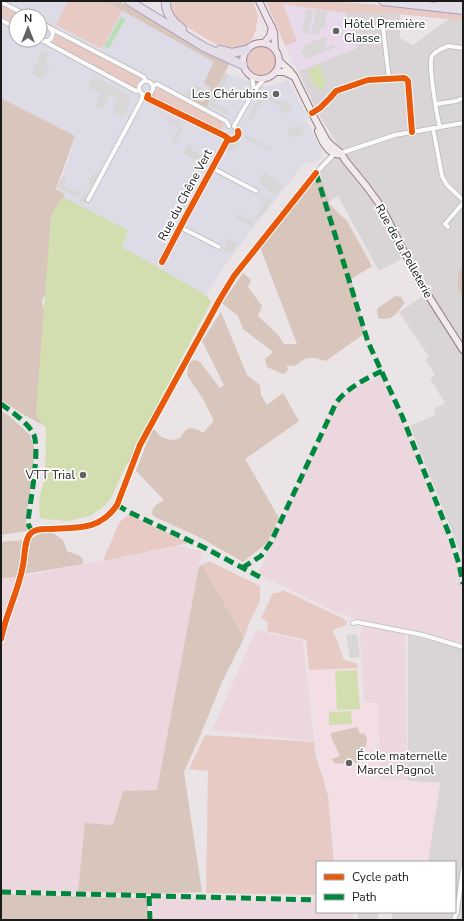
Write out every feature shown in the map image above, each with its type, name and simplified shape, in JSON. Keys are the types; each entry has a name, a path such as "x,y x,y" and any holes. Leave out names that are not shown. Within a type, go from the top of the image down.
{"highway":[{"path":"129,1 204,47 243,65"},
{"path":"166,1 166,9 172,20 187,33 220,50 232,53 246,50"},
{"path":"383,1 463,10"},
{"path":"439,1 463,4"}],"main road":[{"path":"260,2 275,36 275,49"},
{"path":"264,43 270,36 272,27"},
{"path":"264,43 270,45 275,49 279,56 279,67 276,72 272,76 264,79 252,77 245,70 243,65 246,50 254,44 264,43"},
{"name":"Rue de la Pelleterie","path":"279,61 294,76 327,149 339,154 345,160 380,205 419,281 463,350"},
{"path":"276,72 294,76"}],"street":[{"path":"1,2 13,8"},
{"path":"382,19 389,79"},
{"path":"48,41 52,37 53,31 49,27"},
{"path":"49,27 144,77 145,81"},
{"path":"48,44 136,91 139,90 143,94 148,95"},
{"path":"440,127 431,68 431,58 448,46 463,48"},
{"path":"252,77 254,91"},
{"path":"312,113 320,108 336,91 368,80 404,78 408,81 412,132"},
{"path":"234,126 254,91 264,79"},
{"path":"139,90 140,83 145,81 150,82 153,86"},
{"path":"153,86 157,84 226,121 229,126"},
{"path":"148,95 152,92 153,86"},
{"path":"88,200 143,94"},
{"path":"148,95 147,98 232,140 238,136 238,131 234,126"},
{"path":"436,104 456,101 463,98"},
{"path":"316,173 339,154 395,135 463,122"},
{"path":"226,137 225,129 229,126 234,126"},
{"path":"433,128 442,176 447,185 463,201 445,224 448,227"},
{"name":"Rue du Chêne Vert","path":"162,262 212,168 226,137"},
{"path":"212,168 256,191"},
{"path":"180,227 219,247"},
{"path":"353,623 357,622 423,635 463,647"},
{"path":"457,904 463,868"}],"shaded area":[{"path":"1,1 106,1 214,62 219,69 228,74 267,87 288,80 308,118 307,122 321,150 321,157 317,161 305,163 251,230 206,295 122,247 128,231 57,196 75,136 1,98"},
{"path":"68,1 106,1 122,10 102,49 56,25"},
{"path":"105,1 119,1 182,38 230,63 207,107 194,101 196,99 203,102 211,88 204,83 214,62"},
{"path":"170,1 253,1 258,16 256,29 252,39 245,46 228,50 220,47 177,21 170,9"},
{"path":"266,1 329,1 368,4 463,14 463,21 400,14 345,13 283,4 297,41 285,46"},
{"path":"1,3 11,8 8,8 8,20 1,16"},
{"path":"282,3 345,13 357,48 298,71 285,46 297,41"},
{"path":"306,9 313,10 309,34 302,33"},
{"path":"316,10 327,12 324,29 320,28 319,35 311,33"},
{"path":"345,13 400,14 400,38 413,45 449,19 463,21 463,559 410,426 435,415 434,409 445,403 430,379 435,375 425,360 429,357 399,312 429,292 409,255 379,271 338,196 328,202 318,165 338,145 315,108 298,71 357,48"},
{"path":"121,17 125,18 125,20 109,48 105,47 105,45"},
{"path":"55,32 143,78 138,82 136,90 50,43 54,41"},
{"path":"325,37 327,40 325,41 327,47 333,45 334,48 305,59 301,50 305,49 303,45"},
{"path":"261,46 272,50 276,61 272,72 261,76 250,72 246,61 250,50"},
{"path":"42,51 48,54 45,61 50,64 41,79 31,73"},
{"path":"320,66 326,83 324,84 325,88 320,90 318,87 315,88 308,70"},
{"path":"224,74 229,76 214,103 230,111 227,114 207,104"},
{"path":"94,76 131,96 128,100 132,102 124,117 112,112 119,99 110,94 103,108 95,105 100,94 88,88"},
{"path":"195,85 205,90 200,101 185,94 187,89 192,91"},
{"path":"160,88 223,122 223,128 219,132 155,100 152,96 155,90"},
{"path":"263,91 281,102 287,100 293,110 283,114 280,106 265,98 251,121 247,119"},
{"path":"1,98 75,136 56,189 65,194 51,216 46,295 43,297 42,303 51,320 39,370 40,378 159,400 159,403 128,464 47,427 24,415 1,400"},
{"path":"168,116 180,122 178,126 183,128 175,144 171,142 178,129 175,124 165,119"},
{"path":"300,124 304,133 293,139 292,135 289,136 287,130"},
{"path":"245,135 272,149 270,152 243,138"},
{"path":"236,140 240,142 235,150 227,152 226,148 229,145 232,145"},
{"path":"188,143 193,146 191,149 202,155 204,151 209,153 203,164 183,153"},
{"path":"95,172 99,175 93,187 88,184"},
{"path":"265,172 283,186 276,196 258,182"},
{"path":"63,175 67,177 63,185 81,193 79,197 57,188"},
{"path":"316,176 320,177 322,180 330,205 347,221 372,266 351,279 365,333 326,361 310,358 295,366 286,365 289,370 283,374 267,367 265,359 273,352 243,329 238,316 222,303 243,273 251,280 248,287 262,306 258,316 278,335 284,344 297,344 260,247 311,180"},
{"path":"86,189 91,192 84,203 79,201"},
{"path":"260,194 273,200 258,220 255,219 265,201 258,197"},
{"path":"63,197 128,230 122,247 206,295 211,302 126,465 111,498 102,508 90,516 68,521 40,518 40,495 45,478 46,428 37,417 36,413 51,216"},
{"path":"239,214 255,223 253,227 236,218"},
{"path":"228,238 238,243 234,251 233,250 231,253 223,249"},
{"path":"463,267 463,296 460,294 458,284 459,270"},
{"path":"395,296 401,297 405,303 391,318 378,318 377,309"},
{"path":"221,312 247,375 260,385 261,395 267,405 283,393 299,421 245,459 279,518 267,543 243,562 201,538 155,517 152,514 153,509 164,500 136,471 152,430 155,430 164,438 175,440 180,438 184,432 190,428 203,433 213,422 203,399 187,375 189,363 194,360 199,361 220,388 224,385 202,341"},
{"path":"381,376 402,419 453,552 463,597 463,643 414,630 340,614 258,574 336,406 348,392"},
{"path":"1,411 8,415 29,434 34,447 33,473 26,516 27,531 1,535"},
{"path":"129,515 189,543 103,561 119,523"},
{"path":"50,531 63,540 67,551 80,556 83,560 83,564 24,574 29,541 39,534"},
{"path":"22,540 18,577 1,578 1,542"},
{"path":"179,546 202,551 157,791 123,791 113,825 85,824 78,891 1,890 1,578 18,577"},
{"path":"209,561 260,586 260,601 250,621 244,638 202,565"},
{"path":"202,565 244,638 222,682 184,772 202,892 147,894 78,891 85,823 113,825 123,791 157,790 199,566"},
{"path":"283,590 346,620 347,625 335,629 333,632 344,660 356,663 358,668 309,670 306,640 267,631 268,622 261,618 273,593 278,593"},
{"path":"362,625 405,634 408,780 380,779 378,703 364,702 359,636 361,636"},
{"path":"256,630 303,641 314,741 212,730"},
{"path":"357,634 360,657 350,658 346,635"},
{"path":"408,635 463,649 463,920 392,920 392,913 456,913 456,861 428,861 440,783 408,781"},
{"name":"École maternelle Marcel Pagnol","path":"358,668 361,704 377,703 379,780 440,783 428,861 335,861 329,798 317,748 309,670"},
{"path":"357,670 360,709 337,710 335,671"},
{"path":"351,711 352,724 329,725 329,712"},
{"path":"357,727 360,734 363,733 367,740 365,751 356,755 360,762 346,764 334,763 332,759 340,756 331,737 331,733"},
{"path":"205,735 314,742 316,758 328,796 334,861 316,861 316,895 206,893 208,771 189,769"},
{"path":"1,894 148,899 148,920 1,920"},
{"path":"152,898 316,903 316,913 353,913 353,920 153,920"},
{"path":"358,913 378,913 378,920 358,920"}],"marked path":[{"path":"316,173 368,342 402,416 451,539 459,564 463,584"},
{"path":"242,568 261,556 271,542 336,403 351,388 382,371"},
{"path":"1,404 27,425 33,433 35,440 36,450 33,489 28,521 32,531"},
{"path":"117,505 260,577"},
{"path":"1,892 316,900"},
{"path":"149,896 150,920"}],"cycle path":[{"path":"312,113 320,108 336,91 368,80 404,78 408,81 412,132"},
{"path":"148,95 147,98 225,136 230,140 237,137 238,131"},
{"path":"162,262 228,139"},
{"path":"1,639 16,593 24,561 26,543 29,536 38,530 76,528 94,524 110,514 117,505 140,445 220,299 234,276 316,173"}],"place":[{"name":"Hôtel Première Classe","path":"336,31"},
{"name":"Les Chérubins","path":"276,94"},
{"name":"VTT Trial","path":"83,475"},
{"name":"École maternelle Marcel Pagnol","path":"349,763"}]}
